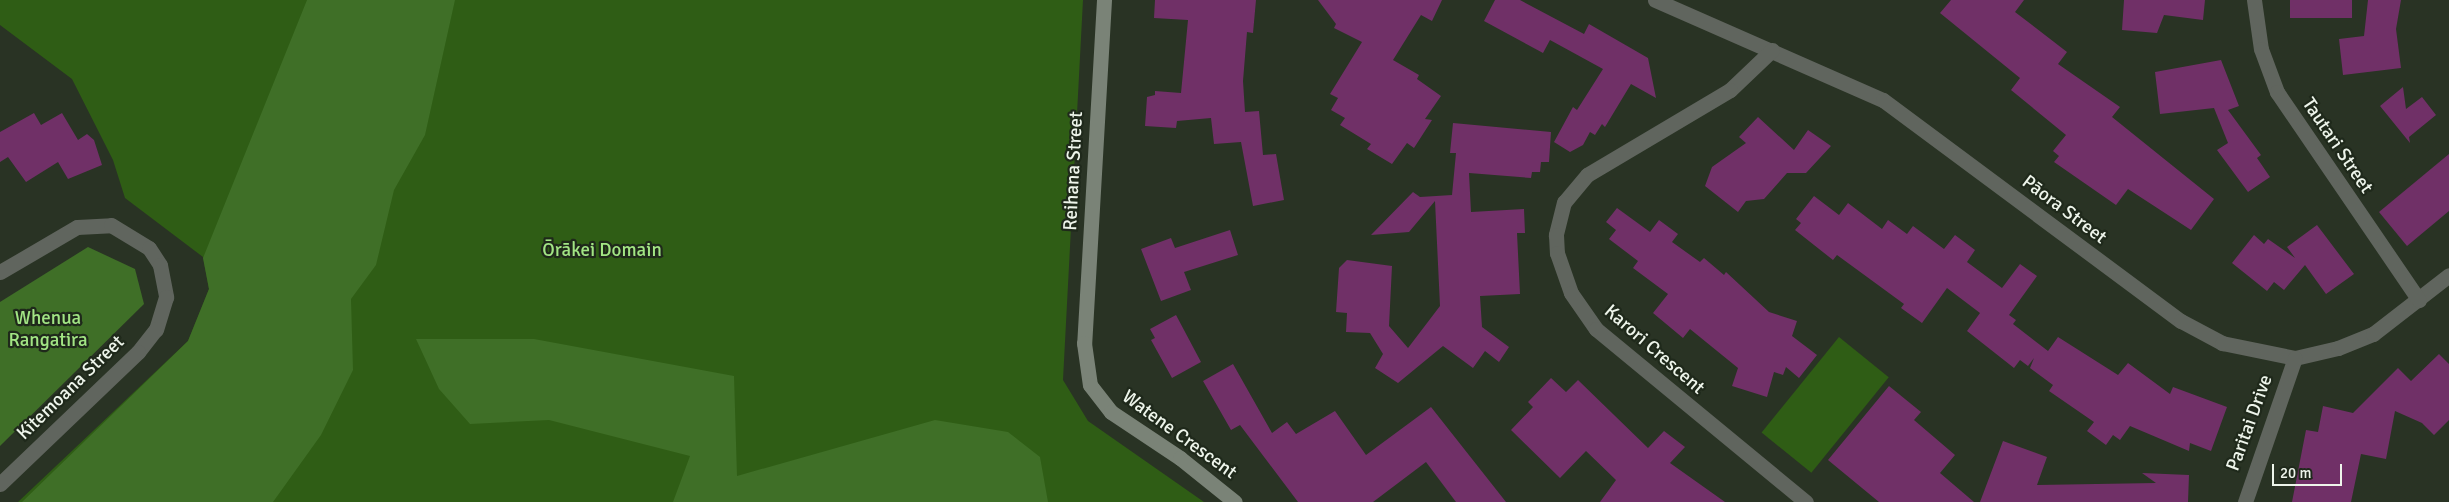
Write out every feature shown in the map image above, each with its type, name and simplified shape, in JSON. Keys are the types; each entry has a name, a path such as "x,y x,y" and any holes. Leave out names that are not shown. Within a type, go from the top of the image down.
{"street":[{"name":"Reihana Street","path":"1084,343 1104,0"},
{"name":"Pāora Street","path":"1655,0 1883,100 2181,321 2222,343 2295,358 2338,348 2373,334 2449,275"},
{"name":"Tautari Street","path":"2254,0 2261,49 2277,92 2419,300"},
{"name":"Karori Crescent","path":"1772,50 1730,90 1587,175 1564,202 1556,235 1558,253 1571,294 1596,329 1806,502"},
{"name":"Kitemoana Street","path":"0,272 71,229 111,225 148,248 160,266 166,297 156,329 138,352 0,484"},
{"name":"Watene Crescent","path":"1084,343 1090,385 1098,400 1235,502"},
{"name":"Paritai Drive","path":"2245,502 2295,358"}],"green space":[{"name":"Ōrākei Domain","path":"0,0 1083,0 1063,380 1088,421 1204,502 18,502 188,341 209,289 203,257 125,198 113,160 72,79 0,25"},
{"path":"307,0 455,0 425,135 394,190 376,265 351,299 353,370 321,435 273,502 22,502 188,341 209,289 203,258"},
{"name":"Whenua Rangatira","path":"88,247 135,269 144,304 0,446 0,302"},
{"path":"1839,337 1889,377 1811,473 1762,433"},
{"path":"416,339 534,339 734,376 737,476 935,420 1008,432 1040,457 1048,502 673,502 690,456 549,420 470,424 439,389"}],"building":[{"path":"1155,0 1256,0 1253,33 1247,32 1243,81 1245,112 1259,111 1263,155 1276,154 1284,200 1253,206 1241,142 1214,144 1211,118 1177,121 1176,128 1145,126 1147,97 1155,95 1155,91 1181,93 1188,20 1154,18"},
{"path":"1318,0 1442,0 1432,21 1421,15 1393,60 1419,75 1417,79 1441,96 1425,119 1432,120 1414,148 1407,143 1392,164 1367,149 1371,144 1340,125 1345,118 1331,110 1338,98 1330,94 1362,42 1334,28 1336,24"},
{"path":"1495,0 1520,0 1584,34 1589,24 1648,58 1656,98 1631,84 1605,127 1602,124 1595,135 1590,132 1583,145 1570,152 1554,142 1573,107 1577,110 1603,69 1550,40 1543,53 1484,21"},
{"path":"1951,0 2024,0 2015,12 2067,52 2058,64 2120,107 2112,117 2214,199 2191,230 2128,189 2116,205 2054,162 2059,156 2053,151 2066,135 2011,90 2020,78 1940,13"},
{"path":"2124,0 2205,0 2203,20 2164,15 2157,33 2122,30"},
{"path":"2290,0 2352,0 2352,18 2290,18"},
{"path":"2368,0 2401,0 2396,29 2401,68 2343,75 2339,39 2364,36"},
{"path":"2221,60 2239,106 2228,110 2261,155 2257,158 2270,177 2248,192 2217,150 2228,143 2214,108 2160,114 2155,72"},
{"path":"2403,87 2406,109 2422,97 2436,115 2409,137 2410,143 2380,106"},
{"path":"34,113 41,125 62,113 78,140 87,134 94,140 102,165 68,179 58,162 26,182 8,157 0,162 0,132"},
{"path":"1758,117 1794,150 1808,130 1831,146 1806,173 1787,173 1764,199 1746,201 1738,212 1705,186 1712,167 1746,143 1739,137"},
{"path":"1453,123 1551,132 1549,162 1541,162 1540,172 1532,172 1531,178 1469,173 1471,212 1524,209 1525,233 1517,233 1520,294 1480,296 1482,327 1509,347 1499,362 1485,351 1473,368 1443,346 1398,383 1375,368 1383,354 1370,333 1346,332 1347,313 1336,312 1339,268 1347,260 1392,266 1389,326 1408,348 1440,306 1435,201 1409,232 1371,235 1413,192 1420,197 1452,195 1456,153 1450,153"},
{"path":"2449,154 2449,211 2407,246 2379,212"},
{"path":"1814,196 1839,215 1848,203 1882,229 1888,220 1907,234 1913,226 1944,249 1955,235 1975,250 1967,262 2002,288 2020,264 2037,276 2009,315 2016,320 2013,324 2048,351 2058,337 2118,375 2128,363 2170,394 2173,387 2227,407 2211,451 2190,443 2189,451 2130,426 2120,440 2113,435 2106,445 2087,431 2094,422 2049,391 2053,385 2030,368 2034,358 2028,366 2020,360 2014,368 1967,331 1980,313 1947,288 1922,323 1901,308 1904,304 1837,255 1833,260 1795,230 1801,223 1796,219"},
{"path":"1617,208 1650,232 1659,220 1678,234 1672,242 1700,262 1704,258 1724,275 1726,272 1769,312 1797,321 1792,336 1817,355 1799,378 1786,367 1783,375 1774,372 1767,397 1732,386 1738,368 1690,329 1683,338 1653,313 1668,294 1633,268 1638,261 1609,239 1616,230 1606,222"},
{"path":"2317,225 2354,274 2326,294 2305,265 2284,290 2274,282 2267,291 2232,263 2254,235 2264,244 2268,239 2295,258 2287,247"},
{"path":"1230,230 1238,255 1184,272 1191,290 1161,301 1141,249 1171,238 1175,248"},
{"path":"1176,315 1201,362 1172,378 1151,340 1155,338 1150,329"},
{"path":"2439,354 2449,364 2449,420 2434,435 2422,423 2395,411 2386,459 2361,454 2351,502 2292,502 2306,430 2318,432 2323,406 2353,413 2398,368 2411,381"},
{"path":"1233,364 1272,433 1287,422 1296,434 1335,411 1366,455 1431,407 1506,502 1456,502 1426,462 1373,502 1298,502 1240,425 1231,430 1203,381"},
{"path":"1551,378 1566,392 1578,380 1648,448 1664,431 1685,447 1670,463 1725,502 1600,502 1616,480 1586,451 1560,478 1511,430 1533,407 1528,402"},
{"path":"1889,386 1921,412 1914,420 1955,455 1940,473 1974,502 1879,502 1828,460"},
{"path":"2003,441 2047,457 2037,485 2156,483 2142,473 2189,475 2188,502 1980,502"}]}
